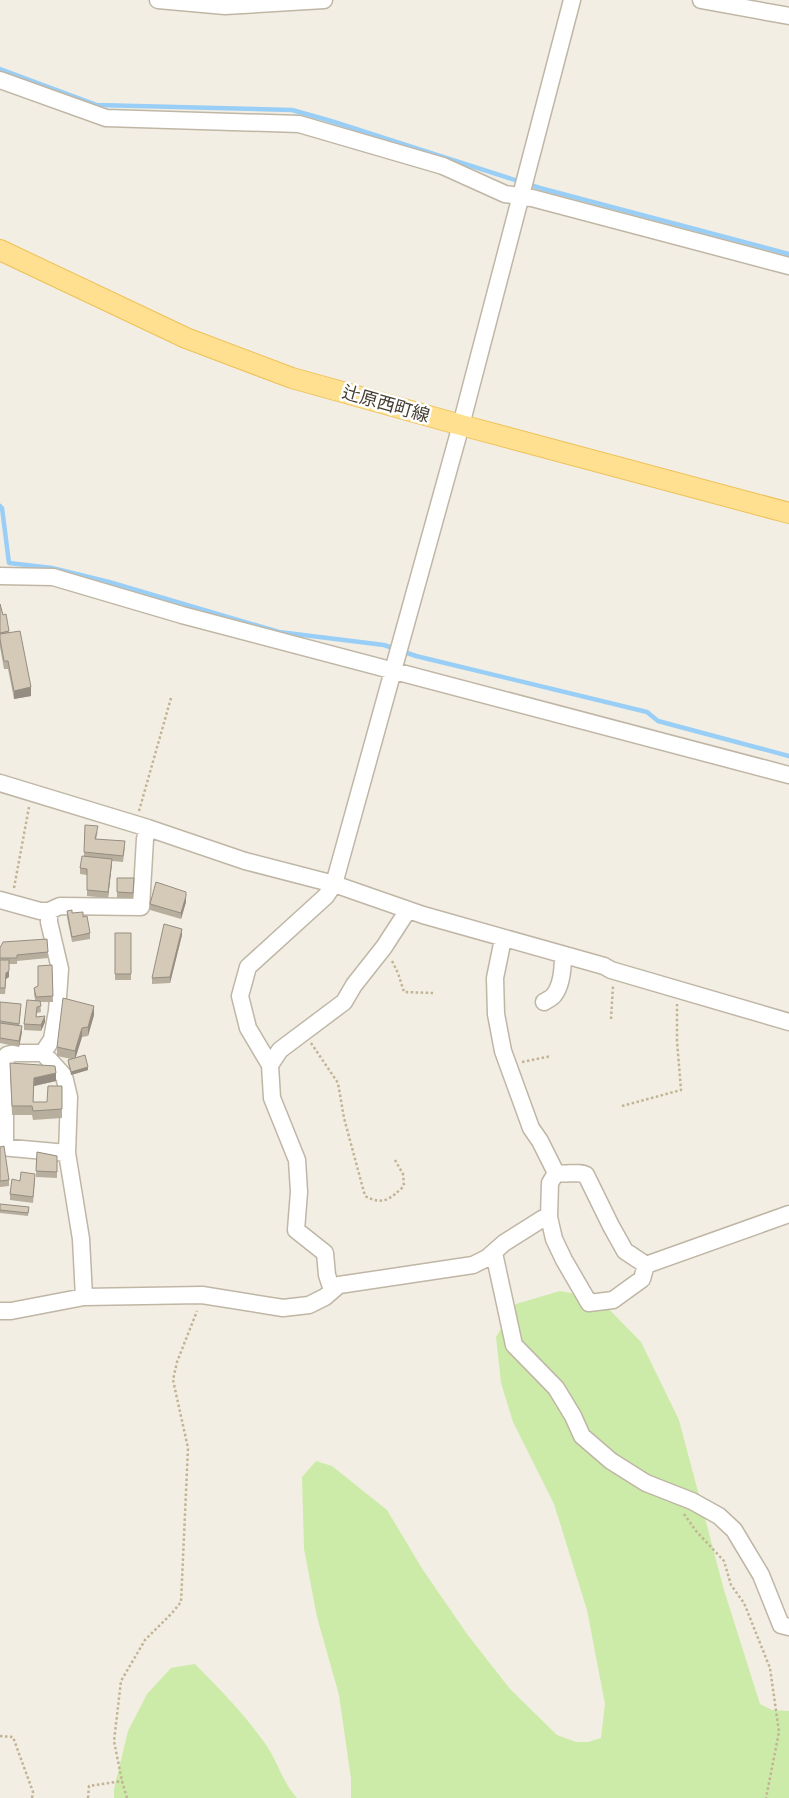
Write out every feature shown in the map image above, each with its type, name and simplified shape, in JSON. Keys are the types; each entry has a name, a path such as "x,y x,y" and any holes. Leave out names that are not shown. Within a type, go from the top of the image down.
{"main road":[{"name":"辻原西町線","path":"0,250 186,338 292,378 789,513"}],"street":[{"path":"158,0 225,6 324,0"},
{"path":"332,1290 327,1275 325,1253 296,1230 299,1192 297,1160 272,1098 270,1065 248,1028 240,996 248,968 326,896 334,884 461,425 572,0"},
{"path":"701,0 789,16"},
{"path":"0,80 106,118 299,124 444,166 505,194 532,198 789,266"},
{"path":"0,576 53,577 182,615 789,775"},
{"path":"0,783 245,861 334,884 408,910 503,939 789,1022"},
{"path":"6,902 40,911 49,911 60,906 141,907 145,838 141,827"},
{"path":"270,1065 280,1050 344,1002 408,910"},
{"path":"43,1053 52,1039 57,1012 60,968 49,922 49,911"},
{"path":"503,939 495,978 496,1014 503,1051 531,1128 540,1140 556,1173"},
{"path":"544,1002 554,997 558,988 563,967 563,955"},
{"path":"67,1153 2,1146 5,1064 7,1056 15,1053 43,1053 64,1076 70,1097 67,1153 81,1239 84,1297"},
{"path":"556,1173 566,1175 582,1172 586,1175 625,1251 646,1264"},
{"path":"556,1173 550,1183 549,1217 554,1239 589,1303 613,1300 642,1279 646,1264"},
{"path":"646,1264 789,1214"},
{"path":"0,1311 11,1311 84,1297 202,1295 284,1308 309,1305 325,1297 339,1285 473,1264 488,1258 504,1243 542,1219 549,1217"},
{"path":"494,1253 514,1345 556,1388 573,1416 582,1436 611,1461 646,1483 692,1501 719,1516 734,1530 761,1575 781,1625 789,1627"}],"path":[{"path":"141,827 171,698"},
{"path":"6,902 31,793"},
{"path":"384,947 398,973 404,992 433,993"},
{"path":"612,1019 613,983"},
{"path":"622,1106 681,1090 676,1008 680,990"},
{"path":"304,1032 338,1083 344,1118 365,1196 372,1200 380,1201 392,1197 404,1186 403,1174 394,1160"},
{"path":"508,1064 551,1056"},
{"path":"127,1798 114,1741 121,1681 145,1640 181,1602 188,1448 173,1380 177,1362 202,1295"},
{"path":"682,1512 696,1531 724,1561 731,1585 744,1603 770,1668 779,1732 766,1798"},
{"path":"0,1736 13,1737 33,1792 32,1798"},
{"path":"88,1798 89,1786 122,1780"}],"green space":[{"path":"560,1291 598,1298 641,1342 679,1420 724,1590 760,1704 772,1710 789,1711 789,1798 351,1798 351,1779 339,1695 317,1617 304,1549 302,1477 316,1461 332,1466 387,1510 423,1570 467,1634 510,1689 557,1735 576,1742 588,1742 601,1738 605,1704 587,1610 554,1504 513,1422 501,1383 496,1337 516,1304"},
{"path":"195,1664 231,1702 269,1749 287,1785 297,1798 114,1798 114,1789 128,1731 147,1694 171,1668"}],"building":[{"path":"0,604 3,615 6,614 9,631 0,633"},
{"path":"20,631 31,687 14,691 8,661 4,661 0,634"},
{"path":"85,825 98,826 95,839 125,841 123,856 84,852"},
{"path":"82,856 112,859 108,892 87,890 87,869 80,868"},
{"path":"117,878 134,878 133,893 117,892"},
{"path":"156,882 186,892 181,913 150,904"},
{"path":"72,910 72,913 83,912 83,917 87,916 90,933 72,937 67,911"},
{"path":"164,924 182,929 170,977 152,978"},
{"path":"115,933 131,933 131,974 115,974"},
{"path":"47,939 48,952 17,955 17,958 0,958 0,947 3,942"},
{"path":"0,960 9,960 9,971 6,973 5,988 0,988"},
{"path":"52,965 53,996 36,997 34,988 38,986 38,966"},
{"path":"63,998 94,1006 88,1027 82,1028 75,1051 57,1047"},
{"path":"27,1000 40,1001 41,1006 37,1007 36,1017 45,1016 41,1025 24,1024"},
{"path":"0,1002 21,1004 19,1024 0,1021"},
{"path":"0,1023 22,1026 19,1041 0,1038"},
{"path":"85,1055 88,1067 71,1072 68,1060"},
{"path":"10,1063 55,1066 56,1073 34,1078 33,1102 47,1102 48,1086 62,1086 62,1109 33,1111 32,1106 12,1106"},
{"path":"4,1146 9,1180 0,1181 0,1147"},
{"path":"37,1152 57,1156 57,1172 36,1171"},
{"path":"21,1172 35,1174 33,1197 10,1194 12,1179 20,1181"},
{"path":"0,1204 29,1207 28,1213 0,1210"}],"waterway":[{"path":"0,69 97,105 292,110 540,188 789,254"},
{"path":"0,506 2,508 9,563 52,568 109,582 279,632 384,645 416,656 647,712 658,721 789,756"}]}
